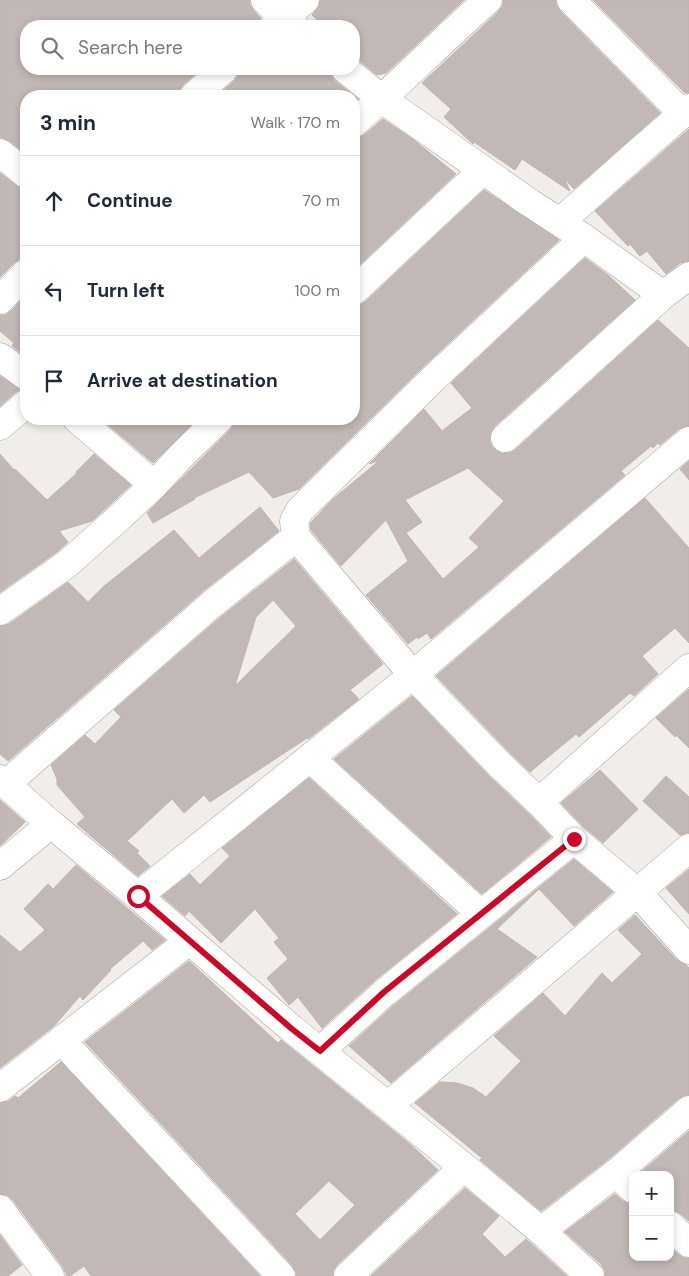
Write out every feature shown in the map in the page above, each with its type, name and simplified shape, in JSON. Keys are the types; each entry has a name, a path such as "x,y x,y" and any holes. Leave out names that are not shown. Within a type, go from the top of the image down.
{"street":[{"path":"279,18 304,0"},
{"path":"360,118 382,100 488,0"},
{"path":"560,222 686,111 570,0"},
{"path":"201,90 217,75"},
{"path":"352,75 382,100 584,238 663,295"},
{"path":"0,153 20,169"},
{"path":"360,285 483,170"},
{"path":"584,238 434,378 300,510 294,521 296,536 413,675 574,839 638,893 689,950"},
{"path":"505,438 663,295 689,276"},
{"path":"0,300 20,279"},
{"path":"0,357 20,372"},
{"path":"0,426 20,409"},
{"path":"84,425 154,485"},
{"path":"0,611 67,564 112,526 154,485 180,456 214,425"},
{"path":"138,896 413,675 689,440"},
{"path":"296,536 212,604 3,781 51,824 320,1051 541,1231 590,1276"},
{"path":"539,802 689,668"},
{"path":"310,758 481,914"},
{"path":"0,866 51,824"},
{"path":"320,1051 384,992 574,839"},
{"path":"388,1106 689,848"},
{"path":"0,1088 189,941"},
{"path":"61,1040 281,1276"},
{"path":"541,1231 624,1181 689,1110"},
{"path":"348,1276 464,1167"},
{"path":"0,1209 50,1276"},
{"path":"674,1229 689,1243"}],"building":[{"path":"0,0 250,0 250,5 261,18 260,20 20,20 20,75 194,75 180,90 20,90 20,149 9,141 0,138"},
{"path":"320,0 464,0 386,73 377,75 360,61 360,20 317,20 312,15 319,6"},
{"path":"503,0 556,0 560,11 660,113 574,189 564,178 570,191 522,159 515,170 474,142 473,144 444,117 451,109 422,83 498,12 503,5"},
{"path":"593,0 689,0 689,93 685,93"},
{"path":"238,75 331,75 335,81 346,90 224,90"},
{"path":"383,119 414,140 456,174 360,264 360,137"},
{"path":"689,129 689,261 680,263 666,274 647,251 640,256 595,211"},
{"path":"0,173 20,188 20,259 0,277"},
{"path":"484,190 559,240 423,367 299,489 273,498 249,472 194,498 153,523 147,513 233,425 360,425 360,305"},
{"path":"585,258 608,275 635,300 495,426 490,434 490,442 493,448 501,453 509,453 515,450 658,320 689,348 689,426 679,429 660,445 658,443 653,448 651,446 621,471 625,475 431,639 427,633 418,639 417,637 408,644 366,595 408,561 386,520 341,566 311,530 310,524 333,499 380,460 369,464 424,409 442,431 472,408 451,383","holes":["468,468 504,501 469,538 479,547 443,579 406,533 422,522 405,500"]},
{"path":"20,301 20,352 12,346 14,343 0,331 0,315 5,315"},
{"path":"0,376 20,390 0,406"},
{"path":"108,425 191,425 153,463"},
{"path":"0,454 14,470 47,500 77,473 94,454 131,485 92,521 59,531 68,542 57,552 0,592"},
{"path":"689,461 689,480 680,469"},
{"path":"645,498 689,548 689,643 675,628 642,656 658,674 634,696 630,693 579,737 576,734 530,772 436,676"},
{"path":"260,507 279,531 202,592 8,761 0,754 0,626 9,624 68,582 88,602 103,587 174,530 199,558"},
{"path":"294,559 383,664 350,690 359,699 308,739 210,802 204,795 184,813 172,799 127,841 139,851 137,853 150,866 138,876 77,824 85,817 57,785 57,779 51,765 85,735 95,744 121,717 114,710 222,616","holes":["273,600 296,626 235,686 256,617"]},
{"path":"689,689 689,748 656,718"},
{"path":"412,696 551,837 482,894 334,759"},
{"path":"600,770 638,809 603,843 585,828 561,803"},
{"path":"666,776 689,797 689,833 680,835 643,801"},
{"path":"309,778 457,914 374,981 322,1028 298,997 289,1005 267,978 288,959 274,942 279,938 255,909 221,943 189,911 185,916 162,896 190,874 200,885 230,856 222,848"},
{"path":"0,800 25,822 0,846"},
{"path":"574,859 613,892 574,926 539,889 497,929 537,957 391,1083 349,1046 394,1005"},
{"path":"76,865 165,940 152,950 143,941 110,969 83,1000 80,996 54,1026 0,1068 0,935 20,952 45,930 24,909 48,884 53,889"},
{"path":"689,869 689,914 666,888"},
{"path":"635,915 677,960 689,968 689,1095 679,1098 606,1161 541,1211 480,1160 482,1158 415,1103 440,1082 457,1083 473,1088 486,1097 521,1061 494,1036 543,993 565,1016 602,973 612,983 642,954 618,930"},
{"path":"189,961 278,1043 281,1040 410,1144 438,1170 337,1265 333,1271 333,1276 296,1276 292,1265 85,1042","holes":["329,1181 355,1205 320,1240 295,1214"]},
{"path":"61,1062 260,1276 91,1276 84,1266 70,1276 67,1276 63,1267 13,1200 7,1195 0,1194 0,1103 9,1101 15,1096 18,1098"},
{"path":"689,1131 689,1221 674,1210 674,1171 642,1171"},
{"path":"465,1188 499,1216 482,1234 505,1257 526,1239 567,1276 371,1276"},
{"path":"615,1194 629,1204 629,1261 674,1261 674,1251 685,1258 689,1258 689,1276 605,1276 605,1271 601,1264 565,1232"},
{"path":"0,1235 22,1265 8,1276 0,1276"}],"route":[{"path":"138,896 320,1051 384,992 574,839"}]}
